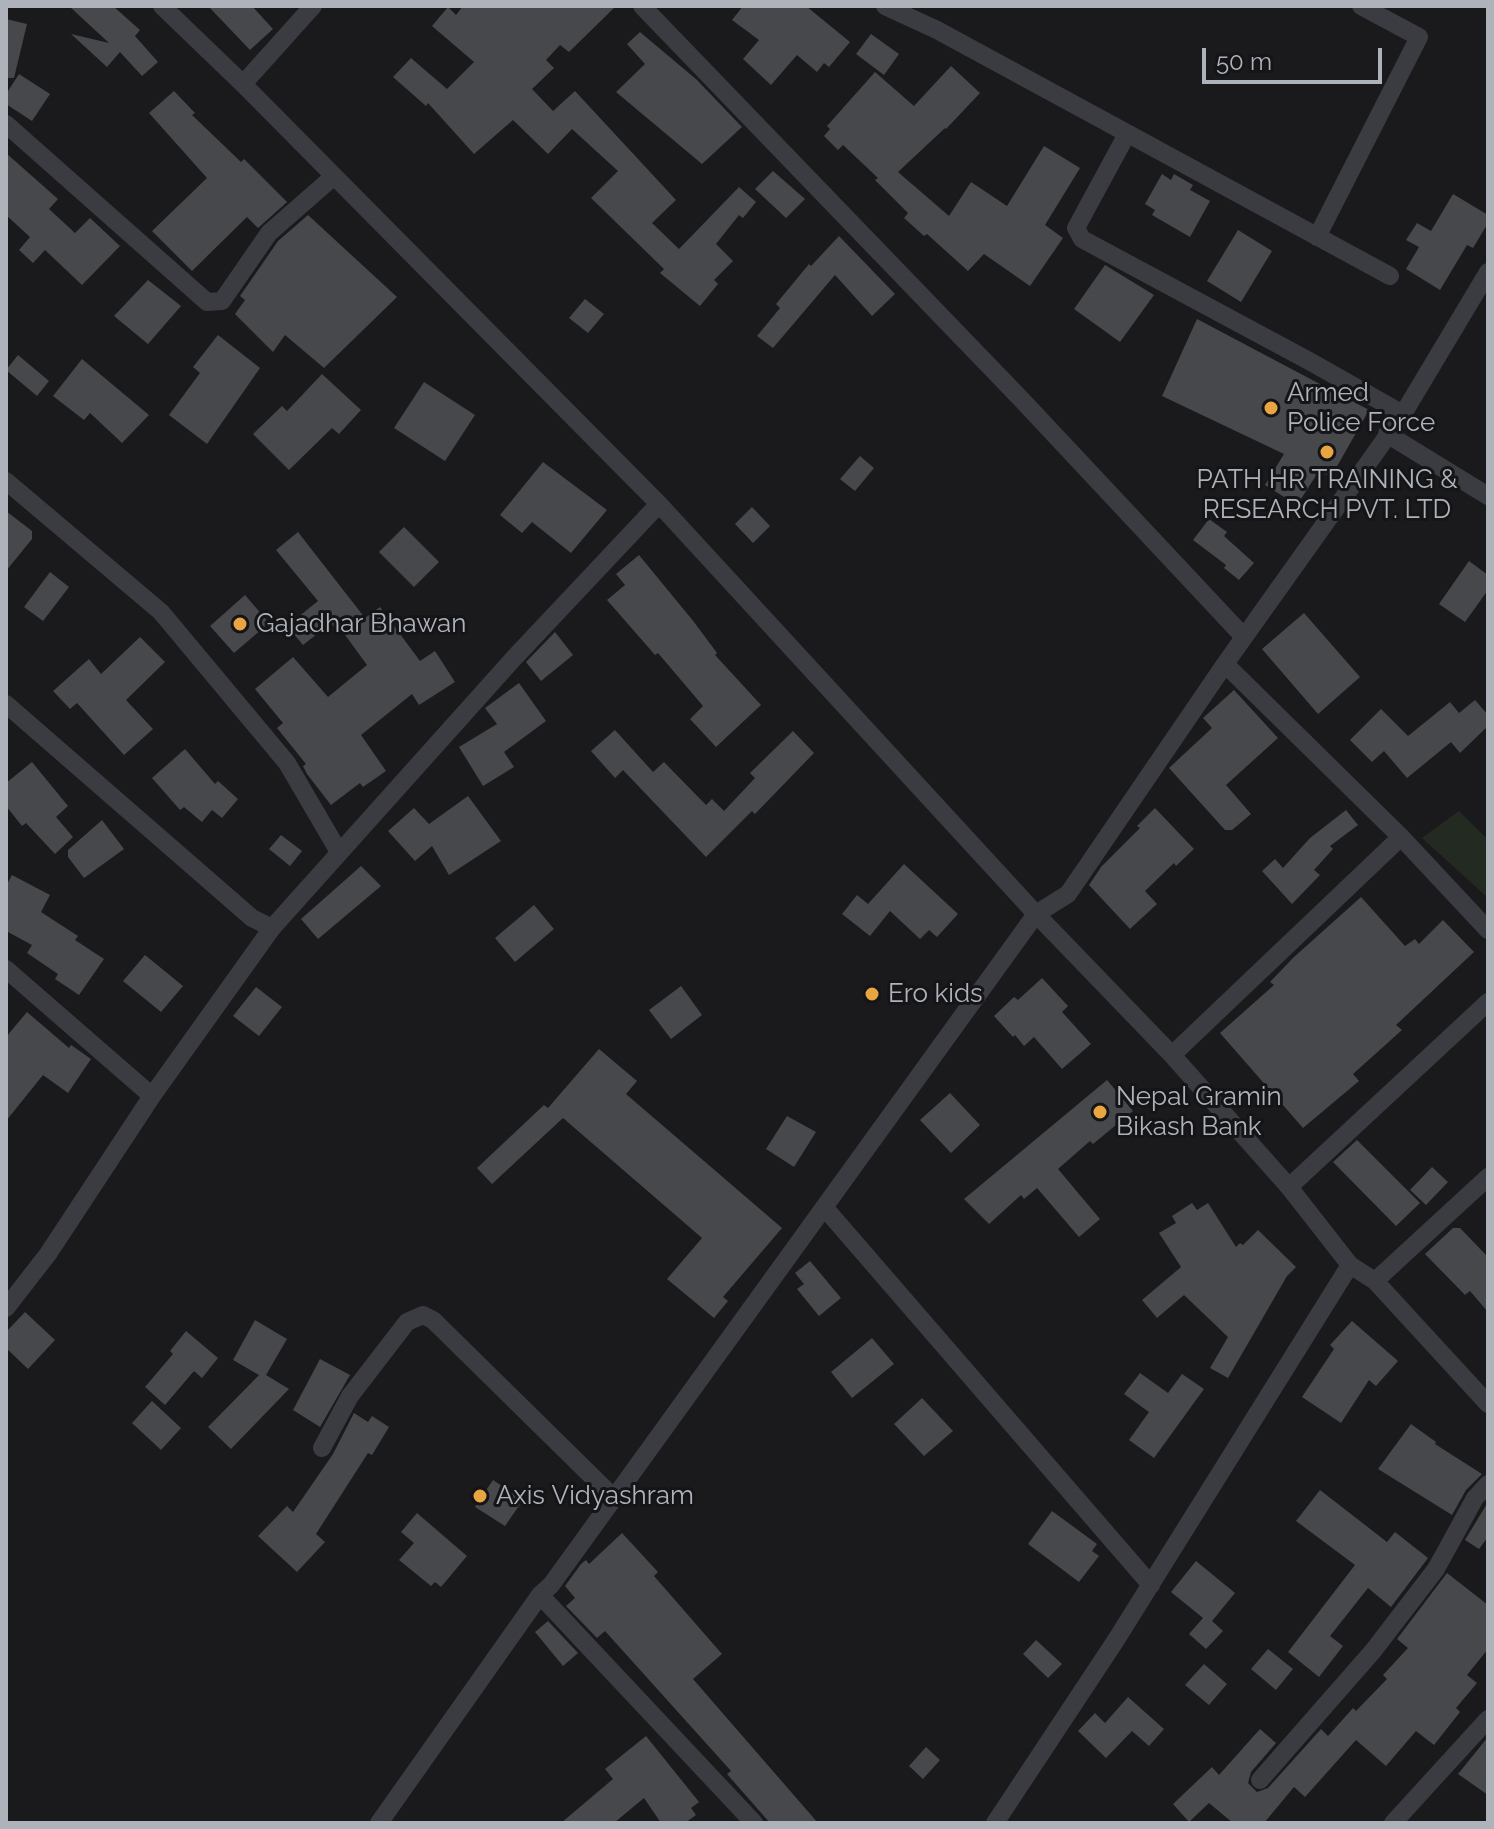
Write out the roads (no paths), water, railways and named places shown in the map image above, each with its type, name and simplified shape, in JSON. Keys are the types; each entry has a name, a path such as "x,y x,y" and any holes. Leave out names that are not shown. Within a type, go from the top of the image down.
{"street":[{"path":"162,6 659,504 1036,914 1172,1055 1289,1187 1350,1265 1375,1281 1488,1404"},
{"path":"243,84 313,6"},
{"path":"642,6 1053,432 1244,637"},
{"path":"885,6 937,30 1390,276"},
{"path":"1317,237 1419,37 1361,6"},
{"path":"6,124 207,302 222,301 269,233 333,177"},
{"path":"1127,134 1076,228 1082,239 1403,414"},
{"path":"379,1823 540,1595 551,1585 1036,914 1068,894 1225,664 1403,414 1483,291 1488,272"},
{"path":"1387,434 1488,496"},
{"path":"6,481 161,612 287,763 339,852"},
{"path":"6,1308 48,1254 152,1096 272,928 514,658 659,504"},
{"path":"1225,664 1401,837 1488,930"},
{"path":"6,704 252,918 272,928"},
{"path":"1172,1055 1401,837"},
{"path":"6,969 152,1096"},
{"path":"1289,1187 1488,1002"},
{"path":"1375,1281 1488,1177"},
{"path":"824,1207 1151,1585"},
{"path":"1000,1821 1350,1265"},
{"path":"322,1448 360,1383 407,1322 423,1315 433,1320 614,1498"},
{"path":"1260,1780 1373,1651 1427,1581 1475,1498 1488,1484"},
{"path":"540,1595 754,1823"},
{"path":"1393,1823 1488,1719"}],"place":[{"name":"Armed Police Force","path":"1271,408"},
{"name":"PATH HR TRAINING & RESEARCH PVT. LTD","path":"1327,452"},
{"name":"Gajadhar Bhawan","path":"240,624"},
{"name":"Ero kids","path":"872,994"},
{"name":"Nepal Gramin Bikash Bank","path":"1100,1112"},
{"name":"Axis Vidyashram","path":"480,1496"}]}
